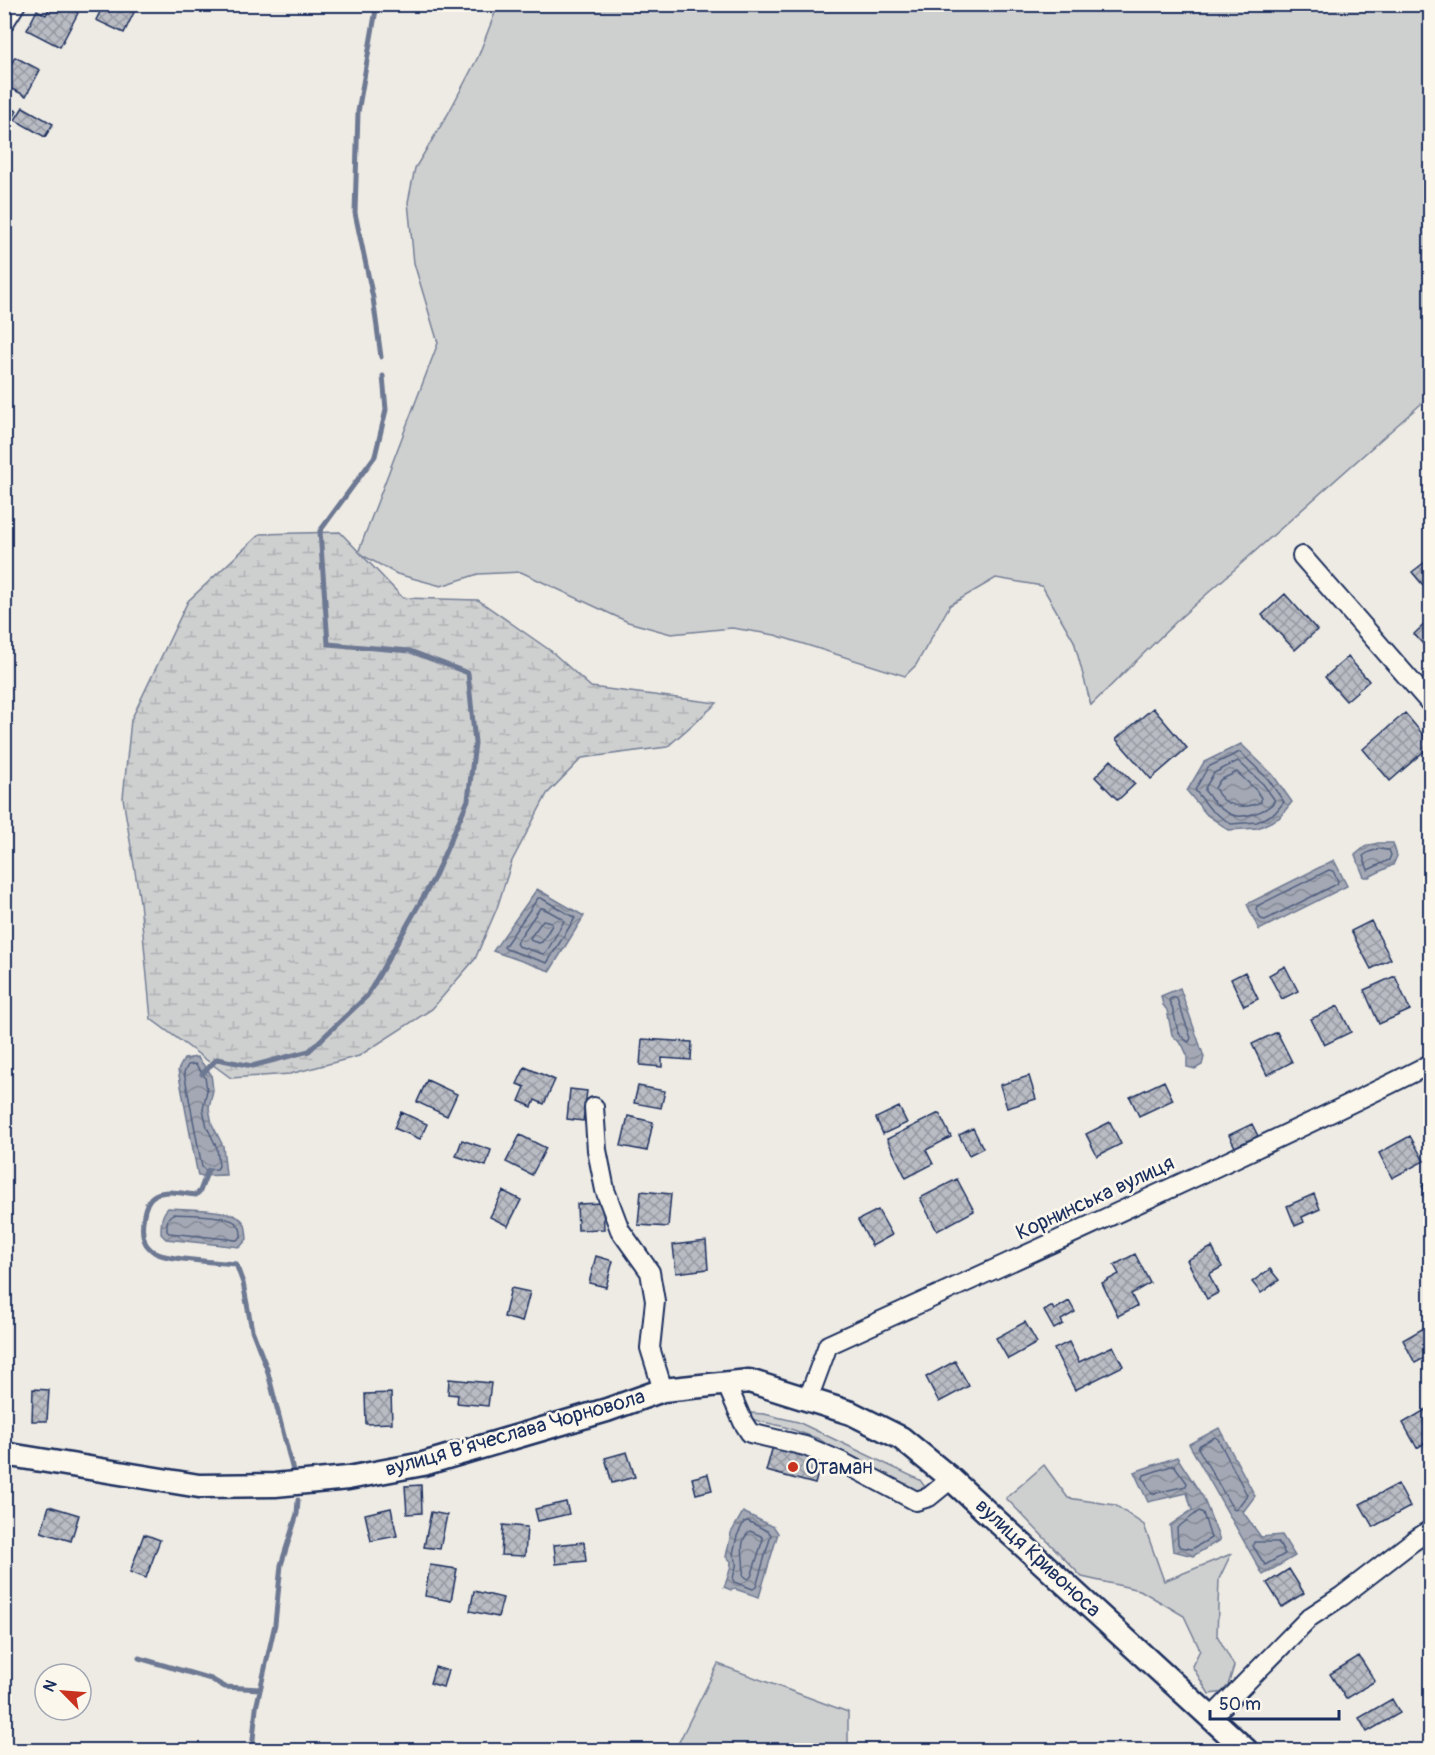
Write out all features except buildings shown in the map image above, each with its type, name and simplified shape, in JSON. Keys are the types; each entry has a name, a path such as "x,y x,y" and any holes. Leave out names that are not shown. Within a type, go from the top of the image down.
{"main road":[{"name":"вулиця Вʼячеслава Чорновола","path":"4,1454 198,1486 275,1485 348,1478 423,1464 607,1410 663,1390 749,1381 808,1399"},
{"name":"вулиця Кривоноса","path":"808,1399 851,1413 901,1438 951,1479 1246,1750"}],"street":[{"path":"4,23 16,4"},
{"path":"1302,556 1431,703"},
{"name":"Корнинська вулиця","path":"808,1399 828,1345 1073,1234 1431,1064"},
{"path":"594,1107 597,1150 605,1190 620,1230 650,1272 656,1301 650,1348 663,1390"},
{"path":"726,1383 750,1433 805,1446 840,1461 916,1501 928,1497 951,1479"},
{"path":"1211,1719 1310,1617 1431,1530"}],"green space":[{"path":"498,5 1430,5 1430,396 1181,617 1091,705 1074,641 1042,586 996,578 950,605 916,665 905,676 775,635 732,628 671,634 628,622 521,572 478,574 441,586 397,574 358,553 438,343 414,263 408,202 415,168 448,114 478,57"},
{"path":"340,532 403,598 478,600 551,651 591,687 717,703 667,747 582,758 547,794 512,861 497,908 475,959 432,1009 359,1056 290,1074 231,1078 151,1019 140,902 123,798 131,720 188,601 260,534"},
{"path":"750,1413 798,1422 920,1480 925,1487 920,1493 838,1452 819,1439 785,1427 746,1418"},
{"path":"1044,1465 1068,1498 1115,1505 1144,1525 1164,1581 1231,1554 1219,1579 1217,1635 1234,1666 1226,1692 1209,1694 1192,1666 1200,1650 1184,1616 1140,1590 1082,1577 1006,1498"},
{"path":"718,1664 848,1712 848,1750 675,1750"}],"water":[{"path":"1241,744 1273,775 1292,802 1279,818 1258,828 1229,830 1207,815 1187,791 1204,762"},
{"path":"1393,843 1397,856 1393,865 1369,877 1364,877 1355,855 1366,846"},
{"path":"1334,860 1347,886 1259,930 1247,904"},
{"path":"537,889 584,916 550,971 493,951"},
{"path":"1180,988 1204,1057 1202,1065 1195,1069 1187,1067 1187,1055 1183,1046 1172,1035 1167,1010 1161,996"},
{"path":"197,1057 211,1074 213,1090 209,1108 212,1124 223,1146 226,1175 198,1176 178,1070 184,1059"},
{"path":"168,1208 205,1210 233,1215 239,1218 246,1227 247,1239 240,1247 166,1239 161,1234 161,1227"},
{"path":"1219,1428 1255,1496 1243,1512 1261,1537 1282,1535 1295,1556 1263,1575 1189,1444"},
{"path":"1177,1457 1203,1497 1220,1540 1193,1556 1173,1551 1170,1525 1192,1510 1187,1493 1148,1502 1134,1472"},
{"path":"743,1512 774,1527 778,1533 759,1597 724,1587 731,1564 726,1557 731,1533"}],"waterway":[{"path":"377,4 358,112 355,213 373,298 381,357"},
{"path":"202,1074 217,1059 252,1066 309,1051 367,996 434,878 468,800 475,743 468,673 410,651 328,644 320,531 375,456 386,410 383,376"},
{"path":"208,1170 200,1191 196,1195 165,1192 151,1198 145,1209 144,1237 149,1247 160,1255 236,1264 243,1283 252,1330 267,1369 293,1471"},
{"path":"252,1750 256,1708 275,1624 281,1565 297,1514 298,1500"},
{"path":"139,1658 211,1679 225,1687 260,1689"}],"place":[{"name":"Отаман","path":"793,1467"}]}
